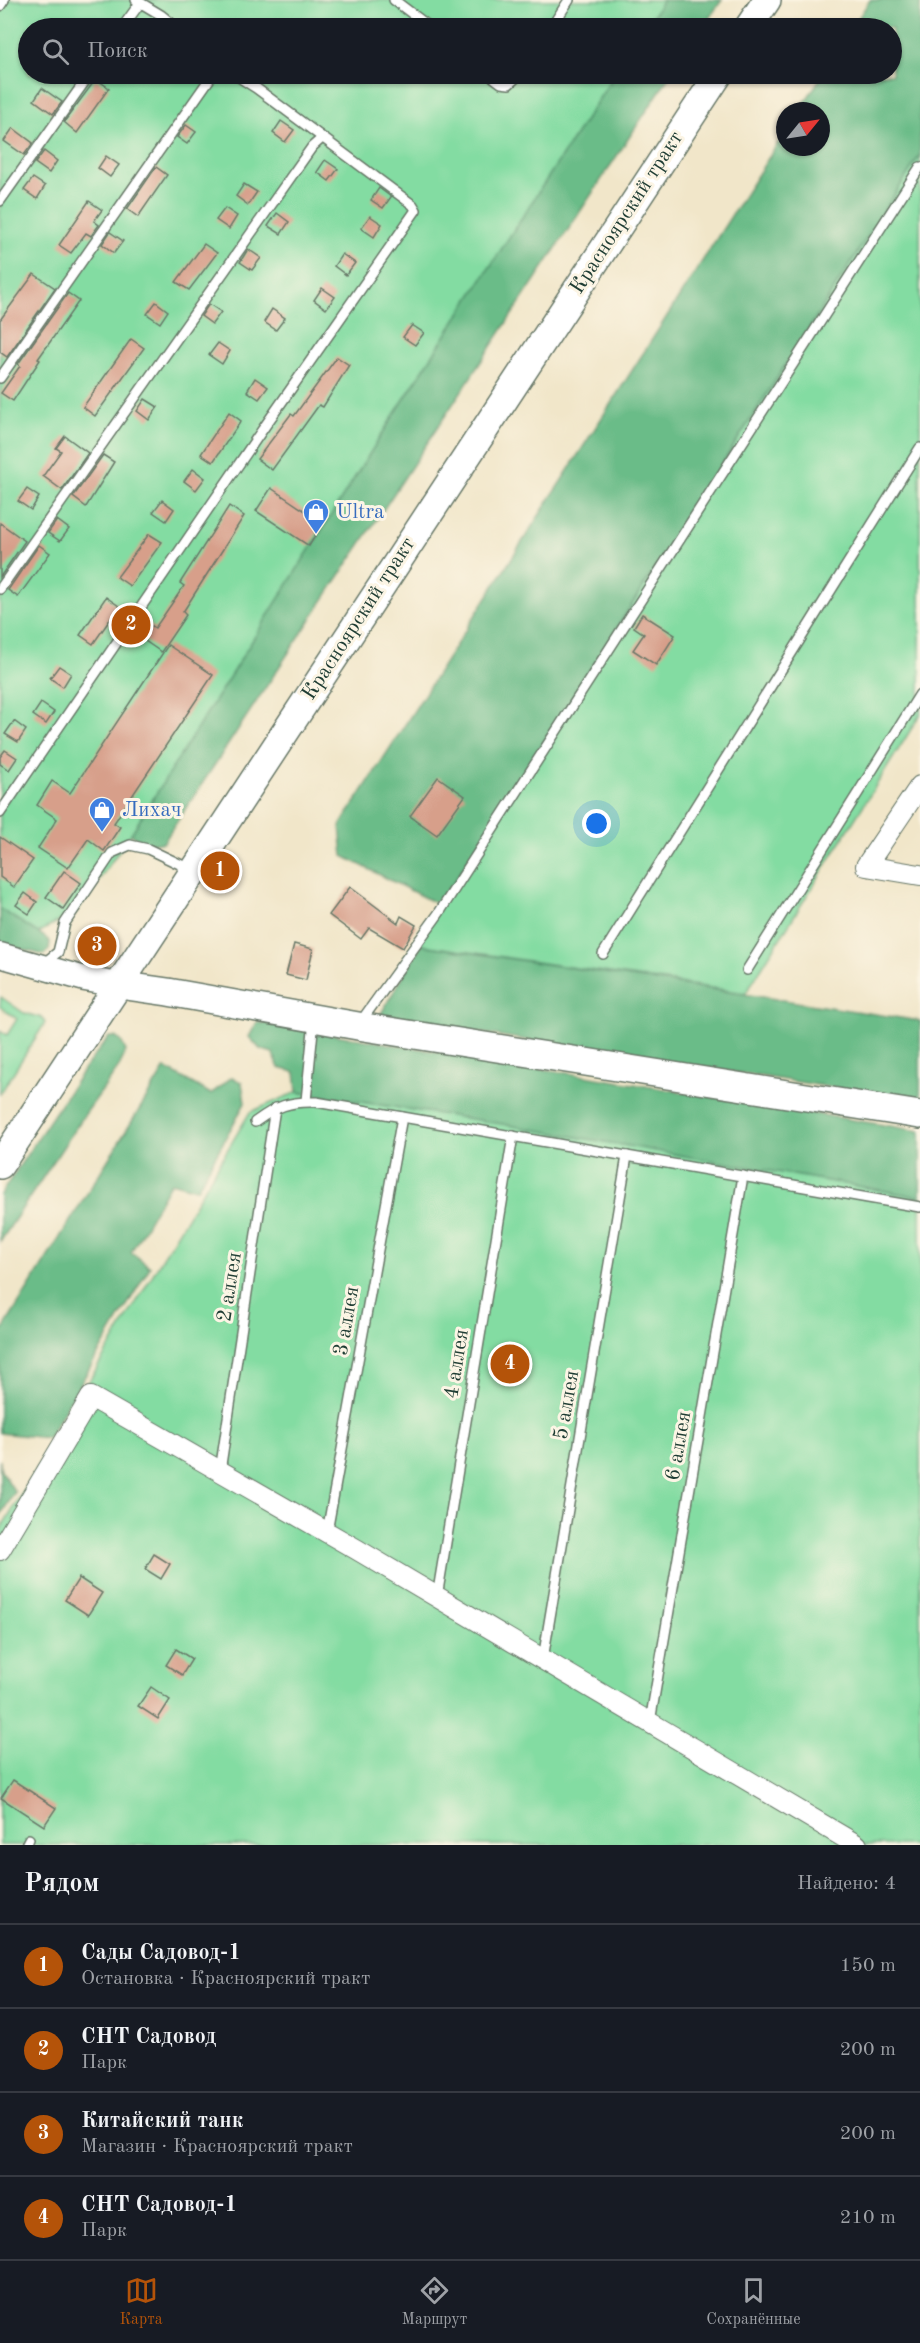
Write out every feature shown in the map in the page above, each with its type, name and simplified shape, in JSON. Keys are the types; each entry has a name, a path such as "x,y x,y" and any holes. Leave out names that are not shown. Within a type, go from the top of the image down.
{"main road":[{"path":"755,18 767,0"},
{"name":"Красноярский тракт","path":"0,1165 712,84"},
{"path":"118,986 920,1115"}],"street":[{"path":"920,786 866,866 920,875"},
{"path":"0,955 85,980 118,986"},
{"path":"0,1550 91,1397 327,1532 857,1845"}],"lane":[{"path":"0,6 4,0"},
{"path":"394,0 418,18"},
{"path":"557,18 569,0"},
{"path":"128,18 138,2 165,18"},
{"path":"0,201 83,84"},
{"path":"0,378 206,84"},
{"path":"0,813 416,210 413,205 248,84"},
{"path":"0,589 312,147 322,138"},
{"path":"358,1026 445,903 920,167"},
{"path":"603,954 920,448"},
{"path":"747,970 920,694"},
{"path":"39,967 58,952 64,923 112,853 130,845 148,849 194,871"},
{"path":"306,1101 315,1018"},
{"path":"255,1122 275,1108 296,1101 306,1101 920,1207"},
{"name":"2 аллея","path":"220,1471 275,1108"},
{"name":"3 аллея","path":"327,1532 402,1117"},
{"name":"4 аллея","path":"436,1597 513,1136"},
{"name":"5 аллея","path":"543,1659 627,1156"},
{"name":"6 аллея","path":"650,1722 743,1176"}],"green space":[{"path":"0,0 663,0 651,18 18,18 18,84 609,84 394,415 131,834 77,911 33,936 0,910"},
{"path":"663,0 722,0 709,18 651,18"},
{"path":"870,0 920,0 920,155 452,885 435,903 343,856 340,826 776,146 776,156 830,156 830,102 805,102 817,84 902,84 902,18 858,18"},
{"path":"609,84 664,84 163,843 138,840 131,834 394,415"},
{"path":"920,155 920,715 746,993 415,944"},
{"path":"0,909 45,937 50,942 49,950 44,955 0,944"},
{"path":"421,945 920,1021 920,1101 379,1017"},
{"path":"1,997 24,1013 42,1018 45,1023 0,1094 0,1031 7,1035 17,1019 0,1007"},
{"path":"257,1022 920,1131 920,1197 485,1121 297,1092 295,1072 279,1068 273,1053 260,1049 249,1037"},
{"path":"109,1037 115,1037 121,1041 126,1051 119,1067 0,1242 0,1195 84,1069"},
{"path":"165,1068 211,1094 232,1077 242,1083 245,1103 197,1189 171,1182 131,1252 150,1267 48,1438 0,1433 0,1334"},
{"path":"297,1092 485,1121 920,1197 920,1845 0,1845 0,1530 250,1112"},
{"path":"0,1460 1,1470 15,1492 0,1516"}],"building":[{"path":"92,84 103,84 109,88 77,133 64,122"},
{"path":"42,88 62,102 53,114 34,100"},
{"path":"281,121 294,130 285,142 273,133"},
{"path":"186,125 196,132 187,144 177,137"},
{"path":"13,128 33,143 24,155 4,141"},
{"path":"44,151 57,161 49,173 35,163"},
{"path":"106,156 119,165 110,177 98,168"},
{"path":"325,160 338,169 329,181 317,172"},
{"path":"156,167 167,175 138,217 127,209"},
{"path":"33,178 45,186 37,199 24,190"},
{"path":"244,184 257,192 248,205 236,196"},
{"path":"379,188 391,197 383,208 371,200"},
{"path":"89,201 102,210 94,221 99,225 91,236 86,233 71,253 59,245"},
{"path":"225,208 237,216 229,229 216,220"},
{"path":"277,213 289,222 281,234 268,226"},
{"path":"370,216 382,224 374,237 361,228"},
{"path":"110,232 123,241 114,253 102,244"},
{"path":"204,244 217,253 189,290 176,282"},
{"path":"248,249 261,258 252,270 240,262"},
{"path":"342,254 355,263 346,275 334,266"},
{"path":"34,274 55,288 7,357 0,352 0,320"},
{"path":"322,288 335,297 326,309 314,300"},
{"path":"68,293 79,301 38,359 40,360 13,401 1,393 20,366 18,364"},
{"path":"156,302 168,311 160,323 147,314"},
{"path":"209,304 221,312 212,324 201,316"},
{"path":"272,309 285,318 276,330 264,322"},
{"path":"412,325 424,333 415,345 403,337"},
{"path":"131,339 144,348 95,416 83,407"},
{"path":"218,343 230,351 222,364 209,355"},
{"path":"337,357 349,365 323,407 319,405 272,470 257,459 291,414 294,416"},
{"path":"255,378 268,387 259,399 247,391"},
{"path":"145,399 158,407 149,420 137,411"},
{"path":"229,412 241,421 213,462 201,454"},
{"path":"65,436 88,453 62,490 43,476 61,451 56,448"},
{"path":"103,455 114,462 86,507 73,497"},
{"path":"193,469 205,478 196,490 184,481"},
{"path":"271,488 323,523 309,546 256,511"},
{"path":"27,489 39,497 31,510 18,501"},
{"path":"162,500 174,509 166,521 153,512"},
{"path":"229,506 244,516 183,612 186,615 161,652 132,632 141,619 155,628 184,586 180,583"},
{"path":"57,520 69,529 60,541 48,533"},
{"path":"0,523 25,541 0,577"},
{"path":"149,534 162,542 130,586 117,577"},
{"path":"39,545 50,553 18,597 8,590"},
{"path":"106,597 129,613 121,625 111,618 93,644 80,635"},
{"path":"642,614 675,635 656,665 633,650 644,634 634,627"},
{"path":"168,645 213,675 114,823 120,827 104,851 88,839 68,868 38,848 57,819 37,805 52,781 70,793"},
{"path":"59,666 71,674 63,687 50,678"},
{"path":"41,703 54,712 46,724 33,715"},
{"path":"14,721 26,730 18,742 5,734"},
{"path":"5,750 17,758 9,770 0,764 0,757"},
{"path":"438,777 465,796 437,835 410,816"},
{"path":"0,837 33,860 14,887 0,877"},
{"path":"64,871 81,883 63,909 46,897"},
{"path":"350,887 398,923 401,916 416,925 403,948 369,928 361,939 329,915"},
{"path":"25,893 37,902 29,914 16,905"},
{"path":"294,944 313,949 306,980 286,975"},
{"path":"154,1554 170,1564 161,1579 145,1569"},
{"path":"79,1578 102,1593 88,1615 65,1600"},
{"path":"176,1649 192,1659 182,1675 166,1665"},
{"path":"151,1687 170,1700 158,1719 138,1706"},
{"path":"13,1780 56,1808 44,1826 1,1798"}],"place":[{"name":"Ultra","path":"316,535"},
{"name":"СНТ Садовод","path":"131,625"},
{"name":"Лихач","path":"102,833"},
{"name":"Сады Садовод-1","path":"220,871"},
{"name":"Китайский танк","path":"97,946"},
{"name":"СНТ Садовод-1","path":"510,1364"}]}
